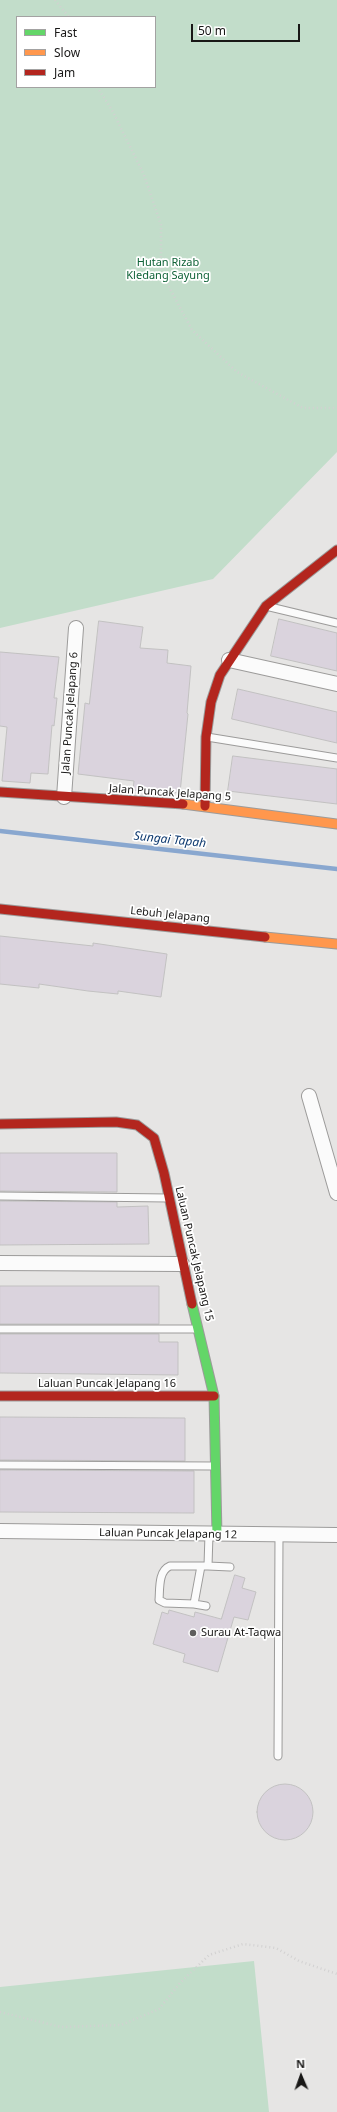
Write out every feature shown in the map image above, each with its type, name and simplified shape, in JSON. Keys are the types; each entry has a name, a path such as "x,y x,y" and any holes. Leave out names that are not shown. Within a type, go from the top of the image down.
{"street":[{"path":"205,806 206,737 211,702 220,675 228,660 266,606 336,552"},
{"name":"Jalan Puncak Jelapang 6","path":"64,797 76,628"},
{"path":"228,660 337,684"},
{"name":"Jalan Puncak Jelapang 5","path":"0,792 205,806 337,824"},
{"name":"Lebuh Jelapang","path":"0,909 337,944"},
{"path":"309,1096 337,1193"},
{"name":"Laluan Puncak Jelapang 15","path":"0,1124 116,1122 137,1124 154,1138 182,1264 199,1329 214,1396 216,1466 213,1534"},
{"path":"0,1263 182,1264"},
{"name":"Laluan Puncak Jelapang 16","path":"0,1396 214,1396"},
{"name":"Laluan Puncak Jelapang 12","path":"0,1531 337,1536"}],"lane":[{"path":"266,606 337,623"},
{"path":"206,737 337,758"},
{"path":"0,1196 168,1198"},
{"path":"0,1328 199,1329"},
{"path":"0,1465 216,1466"},
{"path":"194,1604 213,1534"},
{"path":"278,1756 279,1536"},
{"path":"206,1606 161,1602 159,1600 161,1576 166,1568 170,1566 230,1567"}],"path":[{"path":"55,0 68,16"},
{"path":"98,88 112,110 144,175 161,225 161,272 192,330 237,372 303,408 337,408"},
{"path":"0,2012 61,2027 121,2025 159,2009 180,1983 209,1955 243,1944 276,1948 299,1961 337,1974"}],"green space":[{"name":"Hutan Rizab Kledang Sayung","path":"0,0 337,0 337,452 213,579 0,628"},
{"path":"254,1961 269,2112 0,2112 0,1987"}],"building":[{"path":"279,619 337,633 337,671 271,656"},
{"path":"99,621 143,627 140,648 168,650 167,663 191,666 180,793 133,790 134,781 78,774 85,703 89,704"},
{"path":"0,652 59,657 54,698 57,698 54,726 52,725 48,774 31,773 30,783 2,781 7,727 0,726"},
{"path":"238,689 337,712 337,743 232,719"},
{"path":"233,756 337,769 337,804 228,791"},
{"path":"0,936 93,946 93,943 167,954 161,997 118,991 118,994 88,991 39,984 39,988 0,984"},
{"path":"0,1153 117,1153 117,1192 0,1191"},
{"path":"0,1201 117,1202 117,1207 148,1206 149,1244 0,1245"},
{"path":"0,1286 159,1286 159,1324 0,1324"},
{"path":"0,1334 159,1334 159,1342 178,1342 178,1375 0,1373"},
{"path":"0,1417 185,1418 185,1461 0,1460"},
{"path":"0,1470 194,1471 194,1513 0,1512"},
{"name":"Surau At-Taqwa","path":"235,1575 245,1578 242,1588 256,1592 248,1620 234,1617 218,1672 183,1662 185,1654 153,1644 162,1612 168,1614 169,1610 194,1617 195,1612 221,1619"},
{"path":"285,1784 296,1786 305,1792 311,1801 313,1812 311,1823 305,1832 296,1838 285,1840 274,1838 265,1832 259,1823 257,1812 259,1801 265,1792 274,1786"}],"waterway":[{"name":"Sungai Tapah","path":"0,831 337,869"}],"traffic: fast":[{"path":"192,1304 214,1396 217,1535"}],"traffic: slow":[{"path":"183,804 337,824"},
{"path":"265,937 337,944"}],"traffic: jam":[{"path":"205,806 206,737 211,702 220,675 266,606 337,550"},
{"path":"0,792 183,804"},
{"path":"0,909 265,937"},
{"path":"0,1124 116,1122 137,1125 154,1138 164,1173 192,1304"},
{"path":"0,1396 214,1396"}],"place":[{"name":"Surau At-Taqwa","path":"193,1633"}]}
